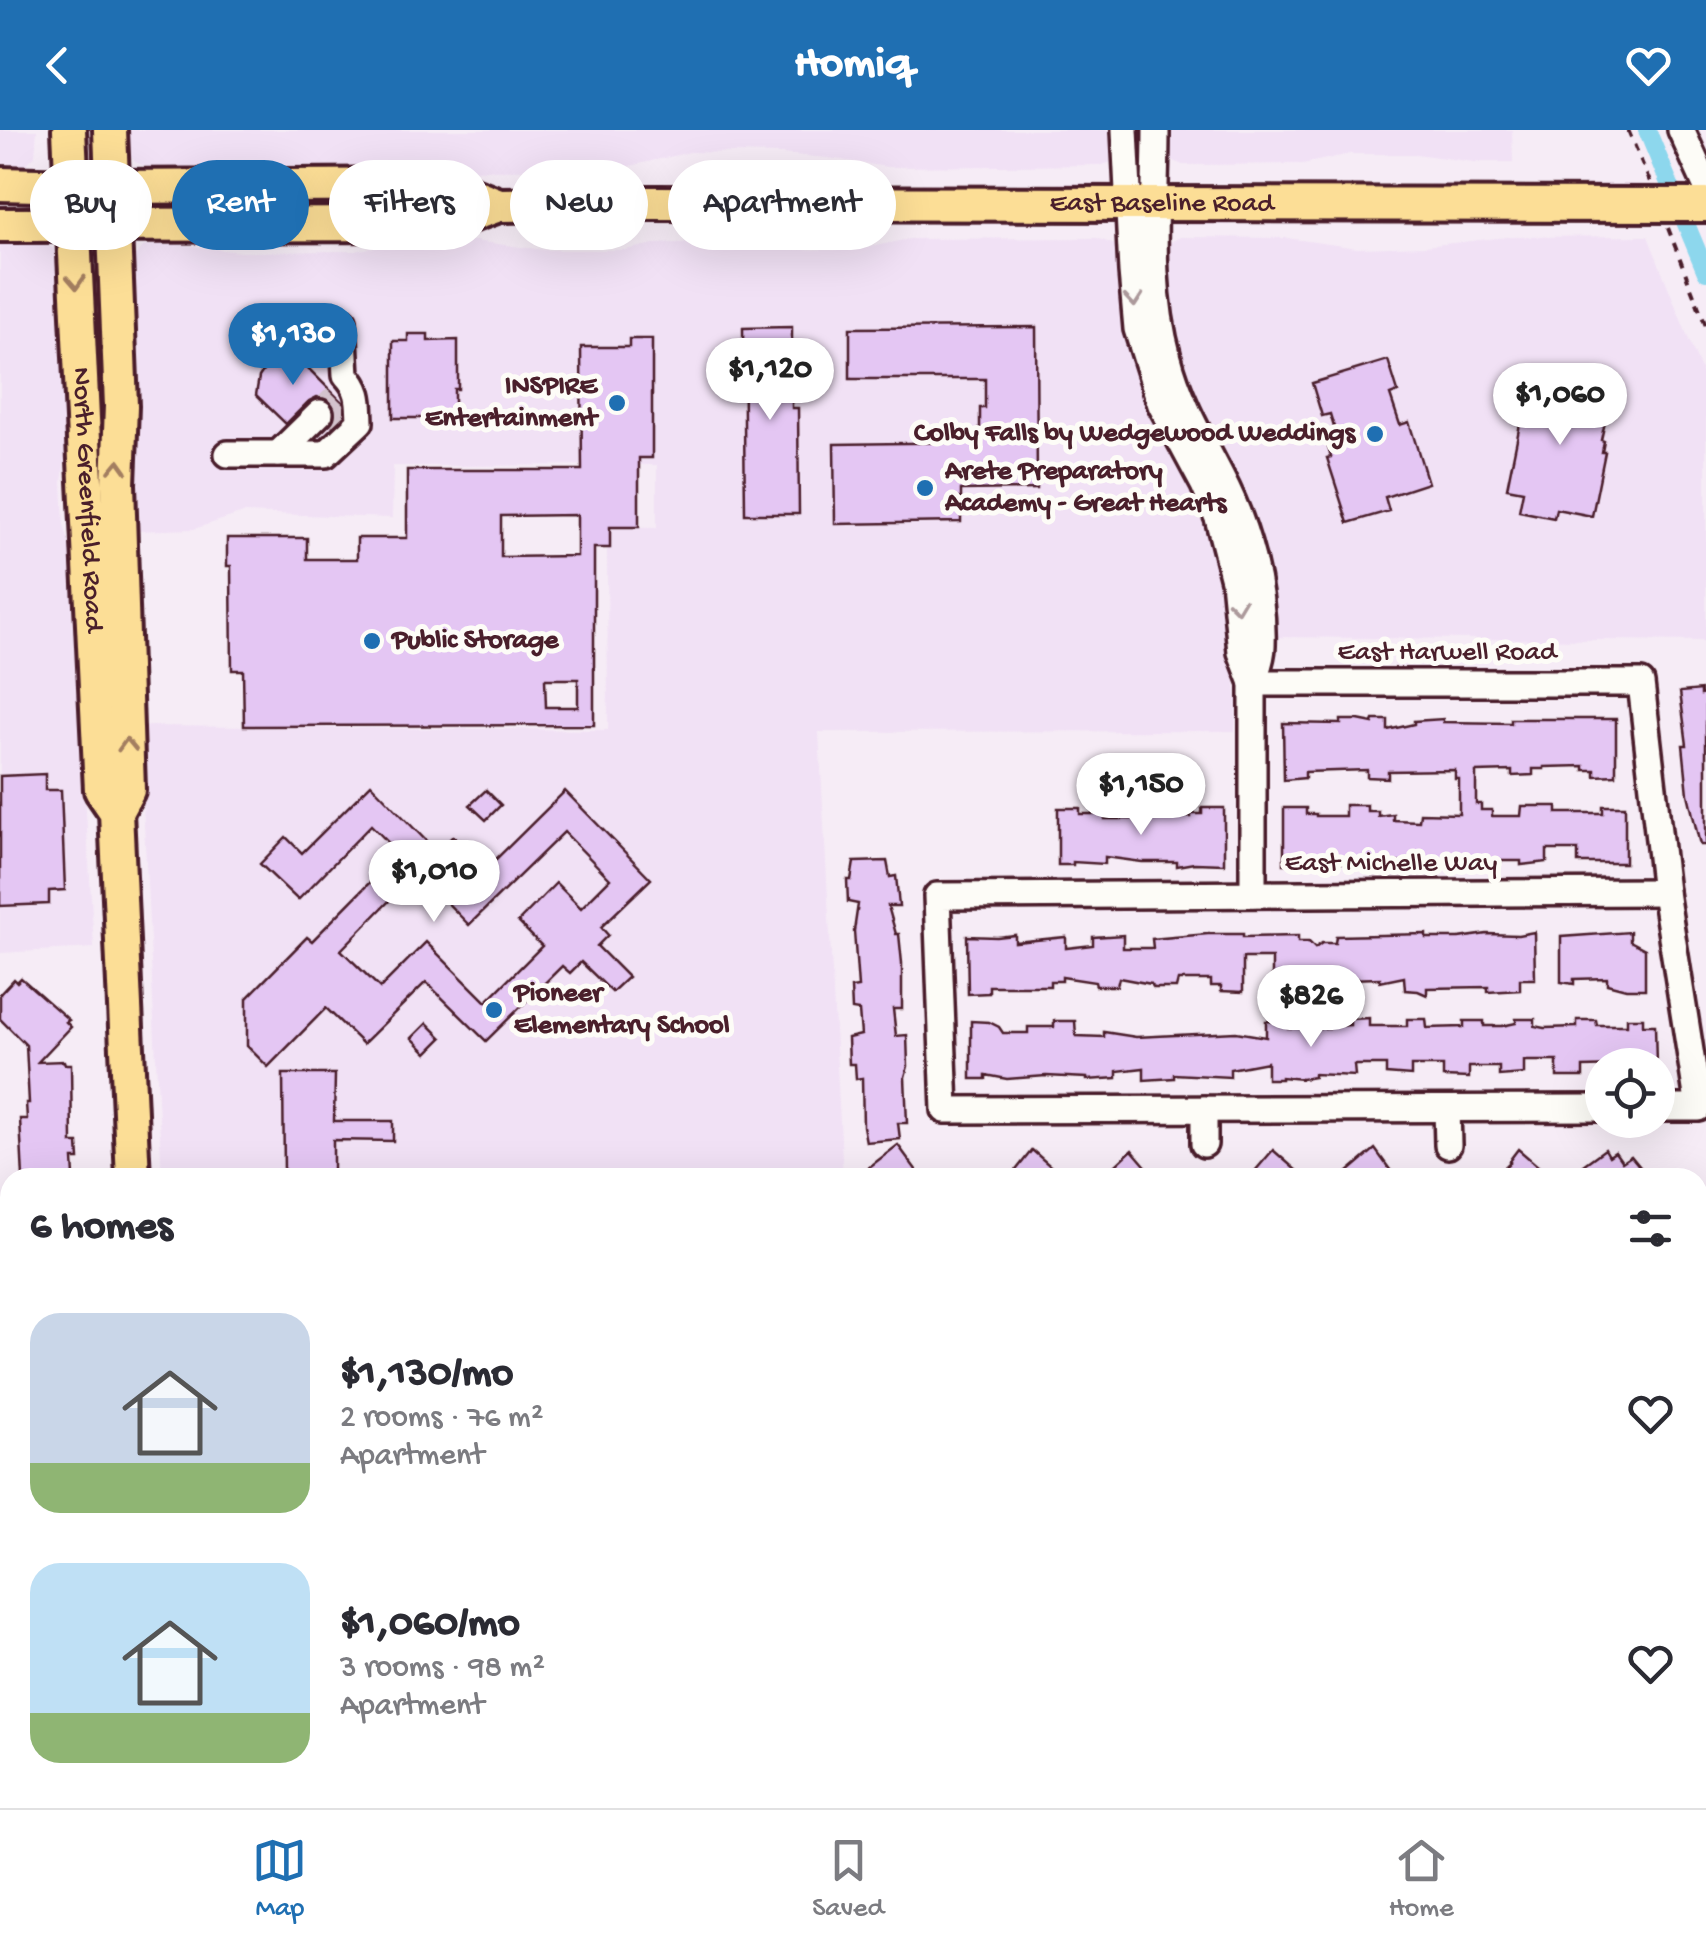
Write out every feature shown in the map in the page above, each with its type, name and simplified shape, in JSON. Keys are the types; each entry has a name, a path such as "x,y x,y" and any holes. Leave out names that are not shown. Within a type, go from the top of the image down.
{"main road":[{"name":"North Greenfield Road","path":"69,130 70,160"},
{"name":"North Greenfield Road","path":"110,130 111,160"},
{"name":"East Baseline Road","path":"0,184 30,184"},
{"name":"East Baseline Road","path":"152,187 448,186 499,205"},
{"name":"East Baseline Road","path":"152,224 446,224 499,205 1705,198"},
{"name":"East Baseline Road","path":"0,225 30,225"},
{"name":"North Greenfield Road","path":"74,250 88,540 128,790 116,812 133,1168"},
{"name":"North Greenfield Road","path":"110,681 121,406 115,250"},
{"path":"88,540 119,529"}],"street":[{"path":"1125,130 1154,276 1161,374 1172,427 1218,518 1234,580 1241,652 1253,683 1253,894"},
{"path":"1142,203 1156,130"},
{"path":"1681,130 1705,198"},
{"path":"294,454 341,404 346,375 343,320"},
{"path":"228,454 326,454 360,422 341,404"},
{"name":"East Harwell Road","path":"1253,683 1641,683 1665,892"},
{"path":"1665,892 1699,1108 1675,1108"},
{"name":"East Michelle Way","path":"1204,1109 945,1110 936,896 1665,892"},
{"path":"1204,1144 1204,1109 1585,1108"},
{"path":"1446,1109 1448,1145"}],"path":[{"path":"1628,130 1706,326"}],"shaded area":[{"path":"0,130 37,130 35,156 25,165 0,165"},
{"path":"127,130 1116,130 1115,154 1109,163 1101,165 896,167 896,160 690,152 648,162 510,160 510,170 490,170 490,160 329,160 329,169 309,169 309,160 172,160 172,169 160,169 152,168 152,160 134,160"},
{"path":"1165,130 1512,130 1513,162 1474,162 1416,154 1350,154 1303,164 1183,165 1168,155"},
{"path":"1648,236 1706,383 1706,641 1266,637 1175,367 1162,251 1167,244 1180,237 1287,238 1357,248 1426,246 1507,237"},
{"path":"1097,238 1115,245 1221,559 1237,702 1235,731 819,732 843,1168 162,1168 139,726 608,730 610,527 657,528 657,465 393,466 392,518 243,513 194,529 135,531 132,489 140,413 134,257 140,250 152,250 152,244 159,242 172,244 172,250 240,252 490,250 490,243 510,246 510,250 648,250 648,245 668,243 668,250 896,250 896,242"},
{"path":"0,243 30,244 30,250 55,250 62,263 70,418 62,482 64,525 78,575 81,726 94,948 0,953"}],"building":[{"path":"792,327 792,408 798,408 799,514 745,514 743,328"},
{"path":"1036,327 1037,489 961,490 961,522 835,524 834,444 980,442 980,408 985,408 985,379 850,379 850,328"},
{"path":"408,334 428,334 428,341 458,340 454,418 393,418 393,341 408,341"},
{"path":"629,339 652,339 652,458 639,458 639,527 610,527 610,548 594,548 594,725 244,726 243,670 232,670 227,538 307,538 307,559 357,559 357,538 407,538 407,470 582,470 581,347 629,347","holes":["577,515 577,556 501,557 501,516","545,679 578,679 578,707 546,707"]},
{"path":"295,355 343,403 343,415 333,425 335,408 325,398 309,401 286,424 256,395 259,377 267,365 278,357"},
{"name":"Colby Falls by Wedgewood Weddings","path":"1388,360 1398,392 1390,395 1400,425 1409,422 1428,483 1385,497 1389,511 1348,523 1327,458 1331,457 1328,447 1339,444 1330,414 1322,416 1312,383"},
{"path":"1534,374 1612,390 1601,440 1605,452 1592,516 1556,509 1554,518 1519,511 1523,491 1507,488"},
{"path":"1701,690 1701,695 1706,694 1706,845 1700,845 1688,794 1680,692"},
{"path":"1511,719 1616,719 1616,775 1595,776 1595,770 1584,770 1584,766 1544,767 1533,769 1533,775 1476,772 1476,804 1481,804 1481,810 1492,810 1492,816 1521,816 1522,806 1557,806 1557,813 1603,813 1603,806 1625,806 1625,863 1578,863 1578,850 1547,850 1547,862 1521,865 1521,861 1474,858 1474,862 1448,864 1360,859 1284,864 1284,808 1306,808 1306,814 1316,816 1345,816 1345,805 1367,805 1367,811 1378,811 1378,816 1393,814 1393,820 1419,821 1420,813 1459,814 1459,779 1455,779 1455,770 1388,771 1388,778 1367,777 1367,770 1305,772 1305,778 1284,780 1283,723 1388,720 1388,730 1414,721 1511,723"},
{"path":"45,774 45,790 61,790 65,890 49,891 49,904 0,906 0,776"},
{"path":"371,784 437,852 453,836 486,869 565,791 651,879 601,927 608,935 597,946 628,977 612,992 581,962 570,973 562,966 486,1041 426,982 363,1044 326,1008 268,1067 247,1046 247,998 307,937 312,941 371,881 390,900 341,950 380,988 426,942 486,1002 542,946 518,922 556,883 581,908 610,879 564,832 469,925 371,825 298,900 260,864 286,837 302,853"},
{"path":"486,790 501,805 486,820 470,805"},
{"path":"1058,808 1080,808 1080,814 1105,814 1105,819 1131,819 1132,811 1155,811 1155,817 1191,817 1202,814 1202,808 1224,808 1224,864 1177,866 1177,862 1105,857 1105,864 1058,865"},
{"path":"887,861 890,877 896,876 899,906 888,906 899,934 902,963 902,1009 893,1009 896,1036 907,1035 907,1123 898,1123 900,1139 866,1142 862,1078 856,1079 855,1064 849,1064 848,1038 861,1035 859,1011 852,1010 851,988 858,987 854,931 858,904 848,902 847,880 851,880 854,862"},
{"path":"1534,932 1535,979 1520,979 1520,990 1427,988 1427,995 1405,990 1404,977 1380,982 1380,978 1312,980 1297,982 1296,987 1275,987 1272,958 1243,958 1243,992 1221,991 1221,986 1211,986 1211,980 1178,980 1176,988 1154,988 1151,984 1119,978 1117,986 1096,986 1095,982 1062,977 1062,981 1050,981 1050,986 989,986 989,993 968,994 967,936 1015,935 1015,942 1066,937 1066,948 1093,945 1093,937 1123,935 1123,948 1153,948 1152,939 1243,934 1298,936 1298,942 1309,942 1315,948 1322,943 1335,943 1336,936 1426,934 1426,938 1459,938"},
{"path":"1630,932 1630,941 1645,949 1645,989 1607,984 1607,978 1574,979 1574,984 1561,982 1561,937"},
{"path":"21,978 69,1020 66,1022 71,1027 38,1062 71,1064 72,1143 78,1143 79,1159 73,1159 74,1168 22,1168 20,1119 27,1119 29,1103 26,1045 0,1019 0,994 14,979 17,982"},
{"path":"1369,1018 1369,1026 1407,1026 1407,1019 1426,1019 1427,1028 1464,1027 1464,1021 1502,1026 1516,1023 1516,1019 1535,1019 1535,1026 1545,1028 1577,1027 1577,1020 1627,1025 1627,1018 1643,1018 1643,1025 1655,1025 1656,1048 1585,1048 1583,1077 1557,1077 1557,1061 1524,1061 1524,1074 1499,1076 1499,1067 1469,1067 1469,1078 1443,1077 1443,1066 1411,1066 1411,1076 1386,1074 1386,1065 1354,1065 1355,1076 1314,1074 1302,1079 1267,1079 1267,1062 1230,1069 1230,1077 1174,1074 1174,1078 1144,1080 1144,1068 1117,1071 1117,1078 1087,1080 986,1075 986,1079 971,1079 971,1021 989,1022 1003,1033 1028,1033 1028,1027 1054,1027 1054,1021 1075,1021 1076,1036 1104,1037 1104,1032 1136,1037 1236,1032 1266,1037 1266,1021 1288,1022 1288,1028 1330,1028 1350,1025 1350,1019"},
{"path":"427,1023 442,1038 427,1053 412,1038"},
{"path":"283,1074 335,1074 334,1121 393,1121 393,1141 333,1140 333,1168 284,1168"},
{"path":"898,1145 915,1168 868,1168"},
{"path":"1375,1149 1389,1168 1353,1168"},
{"path":"1518,1149 1540,1168 1504,1168"},
{"path":"1605,1149 1609,1156 1615,1152 1622,1162 1631,1156 1641,1168 1579,1168"},
{"path":"1032,1150 1053,1168 1018,1168"},
{"path":"1132,1150 1147,1168 1113,1168"},
{"path":"1273,1150 1294,1168 1258,1168"}],"waterway":[{"path":"1647,130 1706,272"}],"tunnel":[{"path":"320,413 336,397"},
{"path":"334,427 350,411"}],"place":[{"name":"INSPIRE Entertainment","path":"617,403"},
{"name":"Colby Falls by Wedgewood Weddings","path":"1375,434"},
{"name":"Arete Preparatory Academy - Great Hearts","path":"925,488"},
{"name":"Public Storage","path":"372,641"},
{"name":"Pioneer Elementary School","path":"494,1010"}]}
